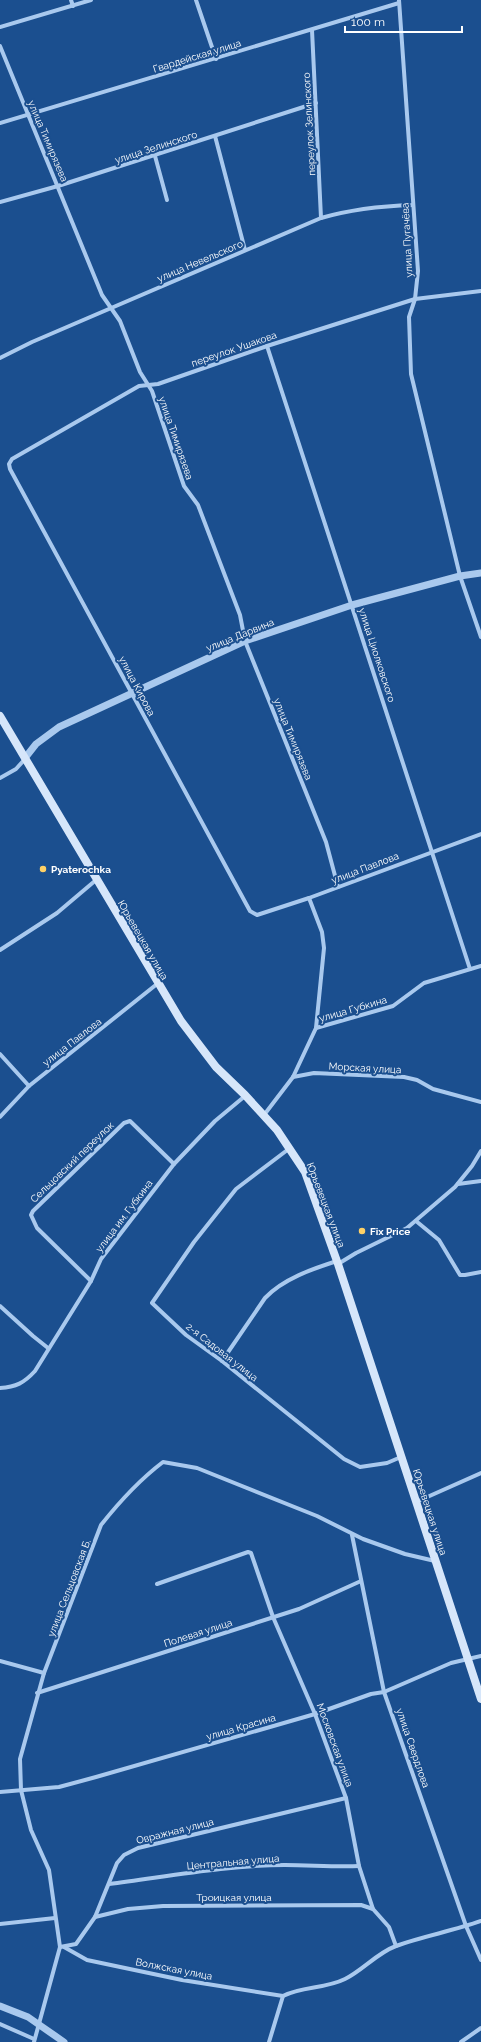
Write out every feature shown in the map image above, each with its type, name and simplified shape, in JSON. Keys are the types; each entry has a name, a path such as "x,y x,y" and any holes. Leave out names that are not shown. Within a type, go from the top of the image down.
{"main road":[{"name":"Юрьевецкая улица","path":"0,716 158,984 197,1044 216,1067 264,1115 290,1148 309,1181 338,1262 481,1698"}],"street":[{"path":"71,0 73,6"},
{"path":"0,27 91,0"},
{"path":"196,0 216,59"},
{"name":"Гвардейская улица","path":"0,123 312,30 399,1"},
{"name":"улица Пугачёва","path":"399,1 418,271 415,299 409,317 411,374 438,480 460,576 481,637"},
{"name":"переулок Зелинского","path":"312,30 321,218"},
{"name":"улица Тимирязева","path":"0,46 102,295 120,321 140,372 148,386 184,486 198,506 240,615 245,641 326,842 338,887"},
{"name":"улица Зелинского","path":"0,202 155,156 316,103"},
{"path":"215,136 245,250"},
{"path":"155,156 167,200"},
{"name":"улица Невельского","path":"0,358 32,342 321,218 343,211 371,206 413,205"},
{"name":"переулок Ушакова","path":"9,464 12,459 139,386 158,384 267,346 415,299 481,291"},
{"name":"улица Циолковского","path":"267,346 470,969"},
{"name":"улица Кирова","path":"9,464 10,469 253,914"},
{"name":"улица Дарвина","path":"25,758 36,744 59,727 245,641 352,605 460,576 481,573"},
{"path":"0,778 16,769 25,758"},
{"name":"улица Павлова","path":"253,914 258,915 309,898 431,851 481,834"},
{"path":"0,950 57,913 96,880"},
{"path":"264,1115 293,1077 316,1028 321,965 324,948 322,932 309,898"},
{"name":"улица Губкина","path":"316,1028 393,1006 424,983 481,966"},
{"name":"улица Павлова","path":"0,1117 29,1086 158,984"},
{"path":"0,1054 29,1086"},
{"name":"Морская улица","path":"293,1077 314,1073 404,1077 417,1080 432,1089 481,1102"},
{"name":"улица им. Губкина","path":"0,1388 15,1387 26,1382 43,1360 48,1348 91,1281 101,1259 174,1164 215,1121 245,1096"},
{"name":"Сельцовский переулок","path":"91,1281 37,1228 31,1215 33,1211 124,1123 130,1122 174,1164"},
{"name":"2-я Садовая улица","path":"290,1148 236,1189 194,1242 152,1302 186,1335 222,1361 344,1459 360,1467 387,1463 402,1457"},
{"path":"222,1361 265,1298 273,1289 312,1269 338,1262 407,1228 458,1184 481,1151"},
{"path":"458,1184 481,1181"},
{"path":"416,1220 439,1240 460,1275 465,1276 481,1272"},
{"path":"0,1306 48,1348"},
{"name":"улица Сельцовская Б.","path":"34,2040 62,1947 55,1918 49,1870 31,1830 21,1790 20,1759 37,1693 101,1525 140,1479 162,1462 197,1468 317,1516 352,1535 405,1554 436,1561"},
{"path":"416,1502 481,1473"},
{"name":"улица Свердлова","path":"352,1535 384,1692 466,1926 481,1960"},
{"name":"Московская улица","path":"157,1584 248,1552 251,1553 273,1617 315,1714 346,1798 359,1866 373,1909 389,1927 396,1946"},
{"name":"Полевая улица","path":"37,1693 299,1609 361,1581"},
{"name":"улица Красина","path":"0,1792 59,1787 96,1777 315,1714 371,1694 384,1692 451,1663 481,1656"},
{"path":"0,1661 44,1673"},
{"name":"Овражная улица","path":"62,1947 76,1944 95,1917 117,1863 124,1855 138,1848 346,1798"},
{"name":"Центральная улица","path":"109,1884 211,1871 285,1865 318,1867 359,1866"},
{"name":"Троицкая улица","path":"95,1917 128,1909 163,1906 361,1905 373,1909"},
{"path":"0,1924 55,1918"},
{"path":"269,2042 283,1996 292,1991 320,1987 344,1979 370,1961 396,1946 481,1921"},
{"name":"Волжская улица","path":"62,1947 87,1960 182,1980 283,1996"},
{"path":"0,2006 38,2023 64,2042"},
{"path":"0,2024 34,2040"},
{"path":"461,2042 481,2028"}],"place":[{"name":"Pyaterochka","path":"43,869"},
{"name":"Fix Price","path":"362,1231"}]}
